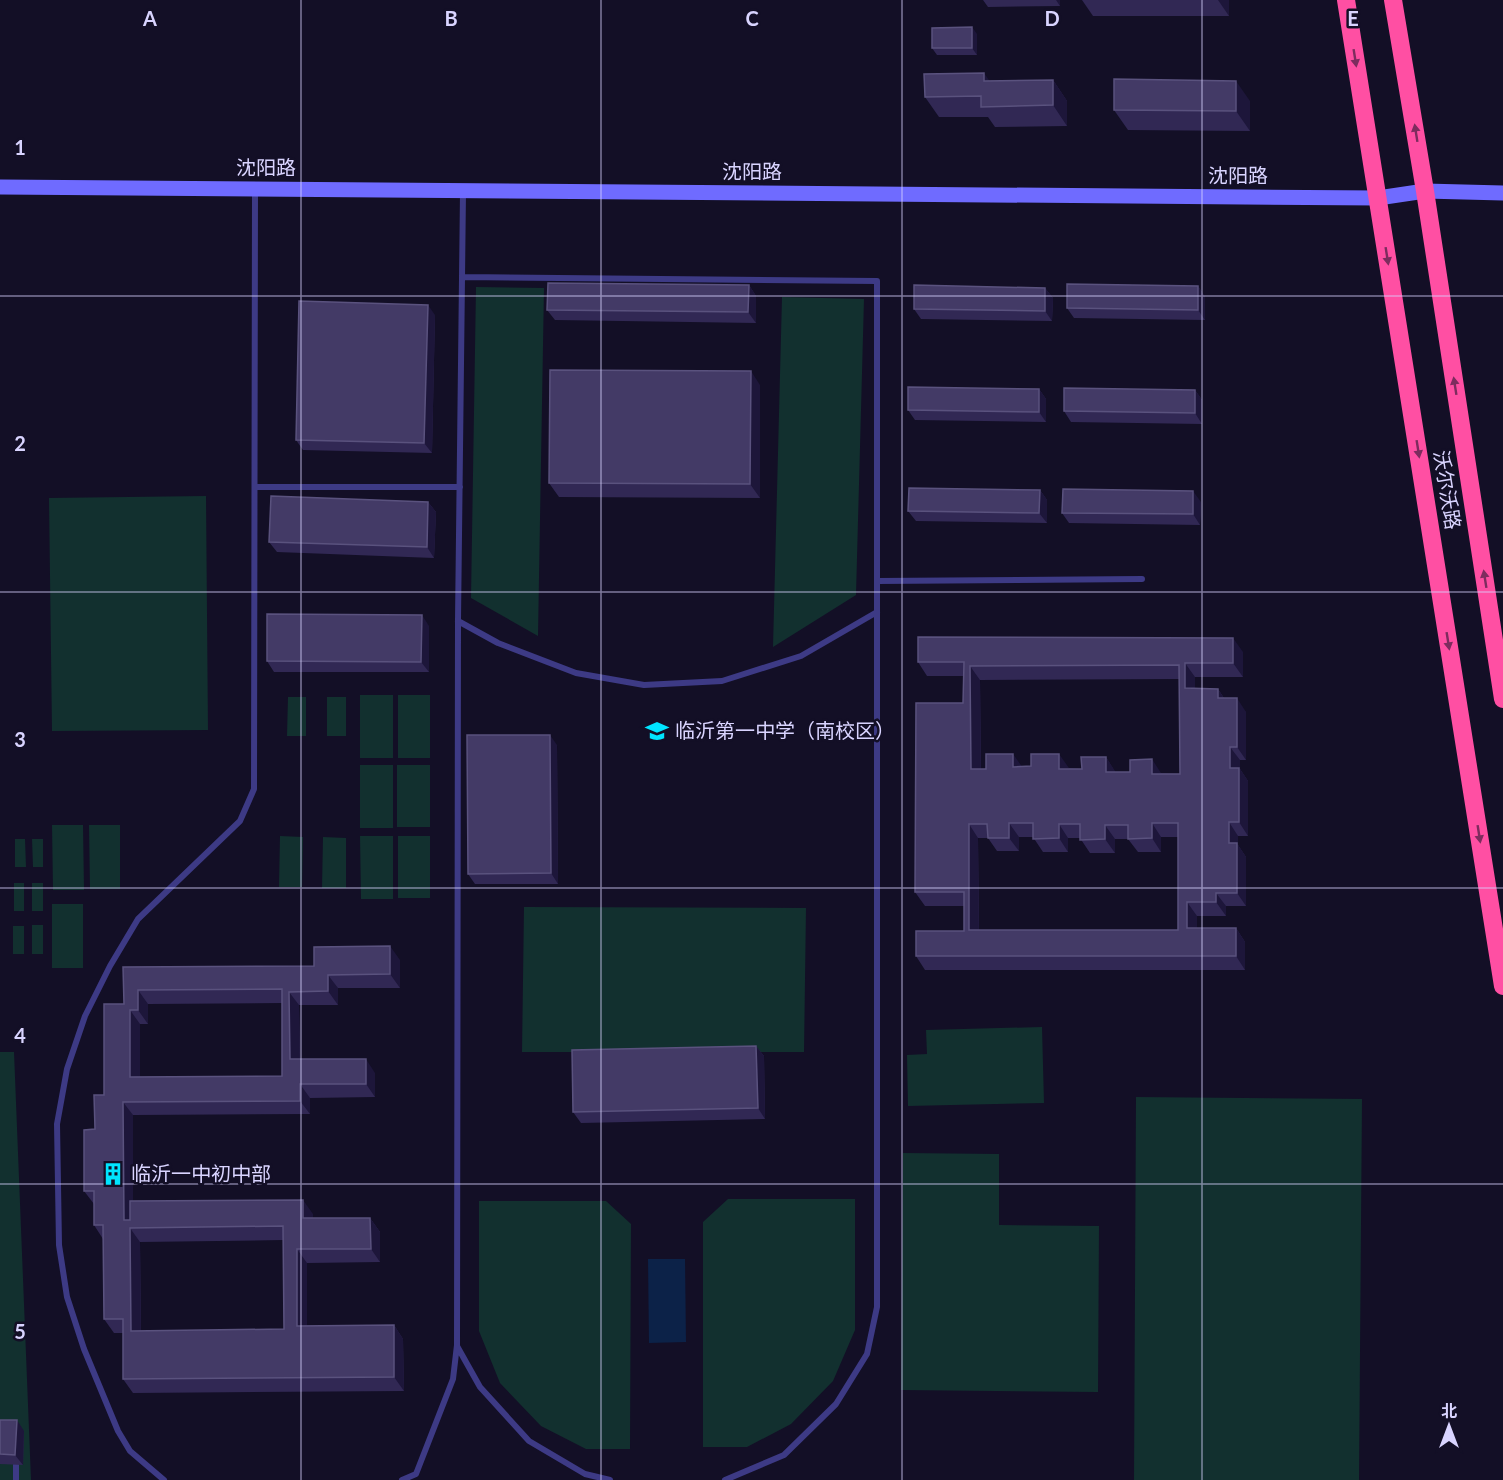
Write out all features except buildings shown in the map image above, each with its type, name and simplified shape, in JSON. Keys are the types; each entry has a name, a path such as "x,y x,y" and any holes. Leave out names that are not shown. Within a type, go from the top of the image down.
{"highway":[{"name":"沃尔沃路","path":"1346,0 1503,986"},
{"name":"沃尔沃路","path":"1394,0 1503,699"}],"street":[{"name":"沈阳路","path":"0,187 1378,198 1425,191 1503,193"}],"lane":[{"path":"164,1480 130,1451 118,1431 84,1349 67,1297 59,1245 57,1124 67,1069 85,1016 110,966 138,919 240,821 254,789 255,189"},
{"path":"402,1480 416,1474 453,1379 457,1345 458,621 464,191"},
{"path":"463,277 877,281 877,1307 867,1354 836,1404 784,1455 725,1480"},
{"path":"255,487 460,487"},
{"path":"877,581 1142,579"},
{"path":"458,621 498,643 576,674 644,685 722,681 801,656 877,612"},
{"path":"457,1345 480,1388 529,1441 585,1474 610,1480"},
{"path":"16,1465 16,1480"}],"green space":[{"path":"476,287 544,288 538,636 471,598"},
{"path":"782,297 864,299 856,595 773,647"},
{"path":"206,496 208,730 52,731 49,498"},
{"path":"360,695 393,695 393,758 360,758"},
{"path":"398,695 430,695 430,758 398,758"},
{"path":"288,697 306,697 306,736 287,736"},
{"path":"327,697 346,697 346,736 327,736"},
{"path":"360,765 393,765 393,828 360,828"},
{"path":"397,765 430,765 430,827 397,827"},
{"path":"52,825 83,825 84,890 53,890"},
{"path":"89,825 120,825 120,889 90,889"},
{"path":"280,836 303,837 302,887 279,887"},
{"path":"360,836 393,836 393,899 361,899"},
{"path":"398,836 430,836 430,898 398,898"},
{"path":"323,837 346,838 346,888 322,888"},
{"path":"15,839 25,839 26,867 15,867"},
{"path":"32,839 43,839 43,867 33,867"},
{"path":"14,883 24,883 24,911 14,911"},
{"path":"32,883 43,883 43,911 32,911"},
{"path":"52,904 83,904 83,968 52,968"},
{"path":"524,907 806,908 804,1052 522,1052"},
{"path":"32,925 43,925 43,954 32,954"},
{"path":"13,926 24,926 24,954 13,954"},
{"path":"1042,1027 1044,1103 908,1106 907,1055 927,1054 926,1030"},
{"path":"0,1052 14,1052 31,1480 0,1480"},
{"path":"1136,1097 1362,1099 1359,1480 1134,1480"},
{"path":"903,1153 999,1154 999,1225 1099,1226 1098,1392 901,1390"},
{"path":"728,1199 855,1199 855,1330 833,1381 791,1424 747,1447 703,1447 703,1222"},
{"path":"479,1201 606,1201 631,1224 630,1449 586,1449 541,1426 500,1383 479,1331"}],"water":[{"path":"648,1259 685,1259 686,1342 649,1343"}],"place":[{"name":"临沂第一中学（南校区）","path":"657,731"},
{"name":"临沂一中初中部","path":"113,1174"}]}
